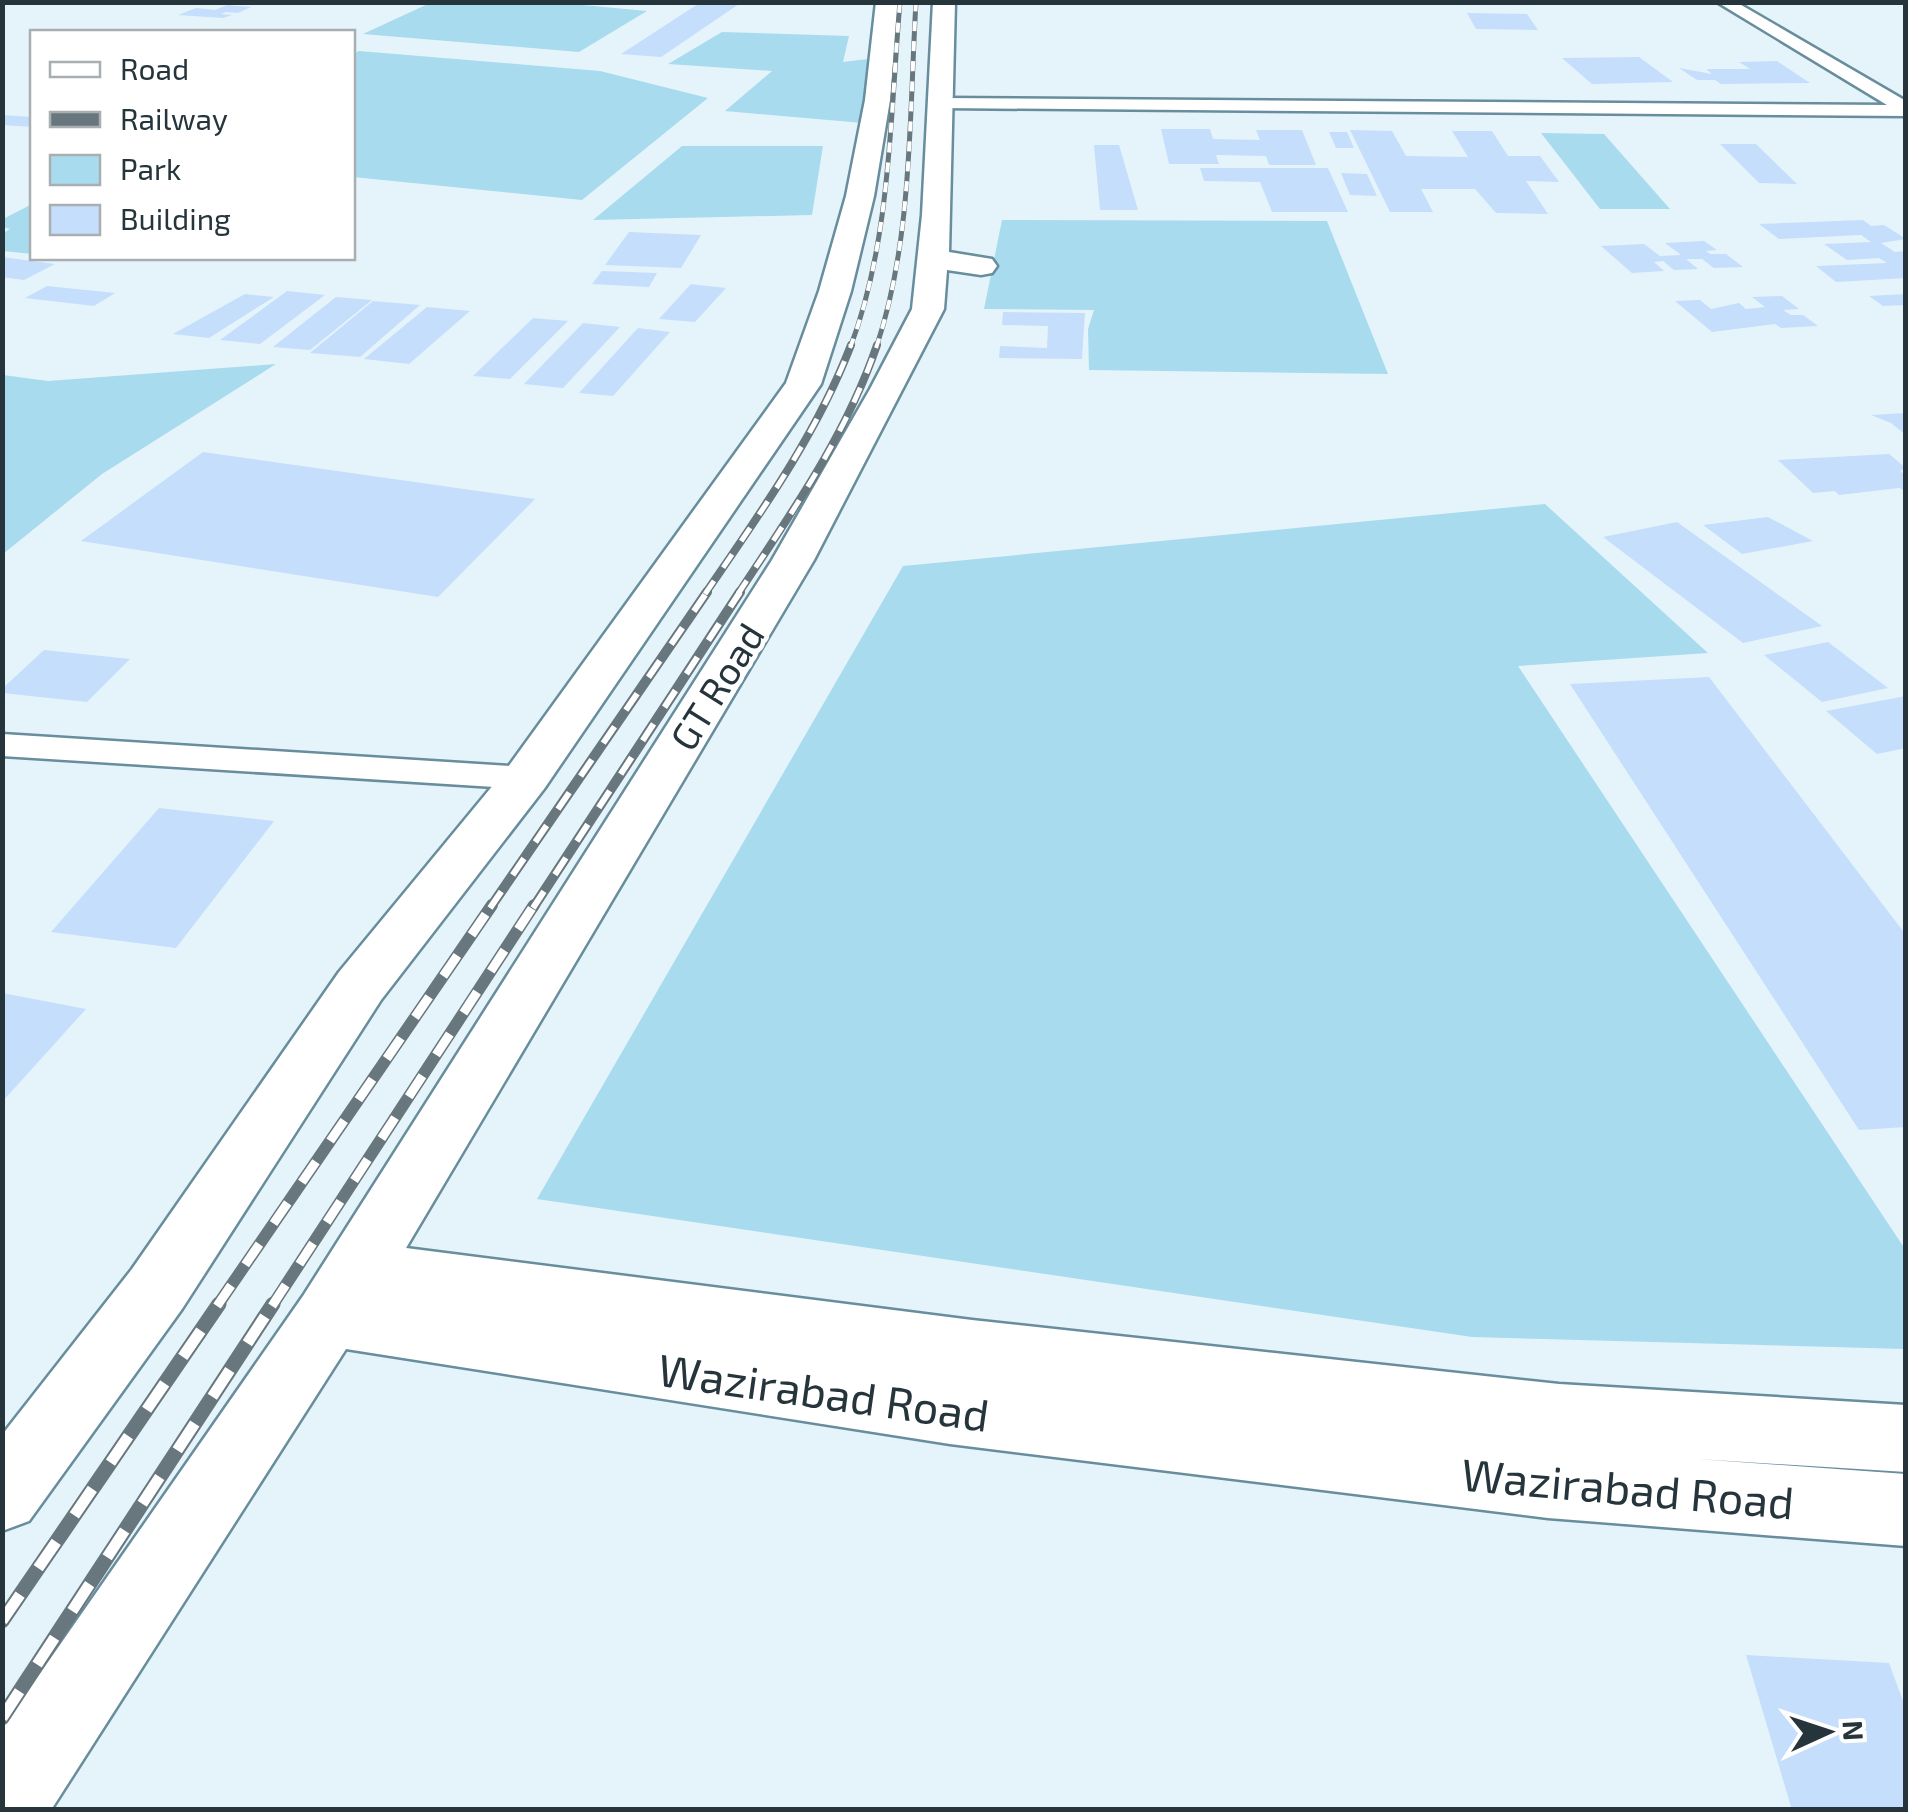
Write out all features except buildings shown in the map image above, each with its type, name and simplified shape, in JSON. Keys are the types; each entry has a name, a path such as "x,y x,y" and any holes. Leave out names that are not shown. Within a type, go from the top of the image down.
{"highway":[{"path":"2,1496 156,1289 360,986 526,778 803,384 831,312 857,214 883,80 887,2"},
{"name":"GT Road","path":"342,1293 793,560 928,309 942,103 944,2"},
{"path":"932,259 981,266"},
{"path":"2,1806 342,1293"},
{"name":"Wazirabad Road","path":"342,1293 972,1350 1559,1417 1906,1439"},
{"name":"Wazirabad Road","path":"342,1293 989,1416 1548,1483 1906,1510"}],"street":[{"path":"1724,2 1906,110"},
{"path":"942,103 1906,110"},
{"path":"2,745 526,778"}],"green space":[{"path":"430,3 572,4 647,11 579,52 363,34"},
{"path":"722,32 849,36 843,62 884,57 874,124 725,111 772,71 668,64"},
{"path":"355,53 600,71 708,98 582,200 355,177"},
{"path":"1541,133 1604,134 1670,209 1600,209"},
{"path":"682,146 823,146 812,215 593,220"},
{"path":"30,205 30,254 3,251 3,233 10,229 3,227 3,219"},
{"path":"1002,220 1327,221 1388,374 1089,370 1088,329 1094,310 984,309"},
{"path":"276,364 102,474 3,554 3,375 48,381"},
{"path":"1545,504 1708,653 1518,666 1905,1249 1905,1349 1472,1337 537,1199 903,566"}],"railway":[{"path":"850,348 864,307 881,222 900,2"},
{"path":"876,346 888,307 903,221 916,2"},
{"path":"705,594 804,443 851,345"},
{"path":"738,594 833,443 876,346"},
{"path":"490,908 707,592"},
{"path":"533,908 740,592"},
{"path":"217,1306 492,905"},
{"path":"272,1306 534,905"},
{"path":"2,1621 219,1304"},
{"path":"2,1718 273,1304"}]}
